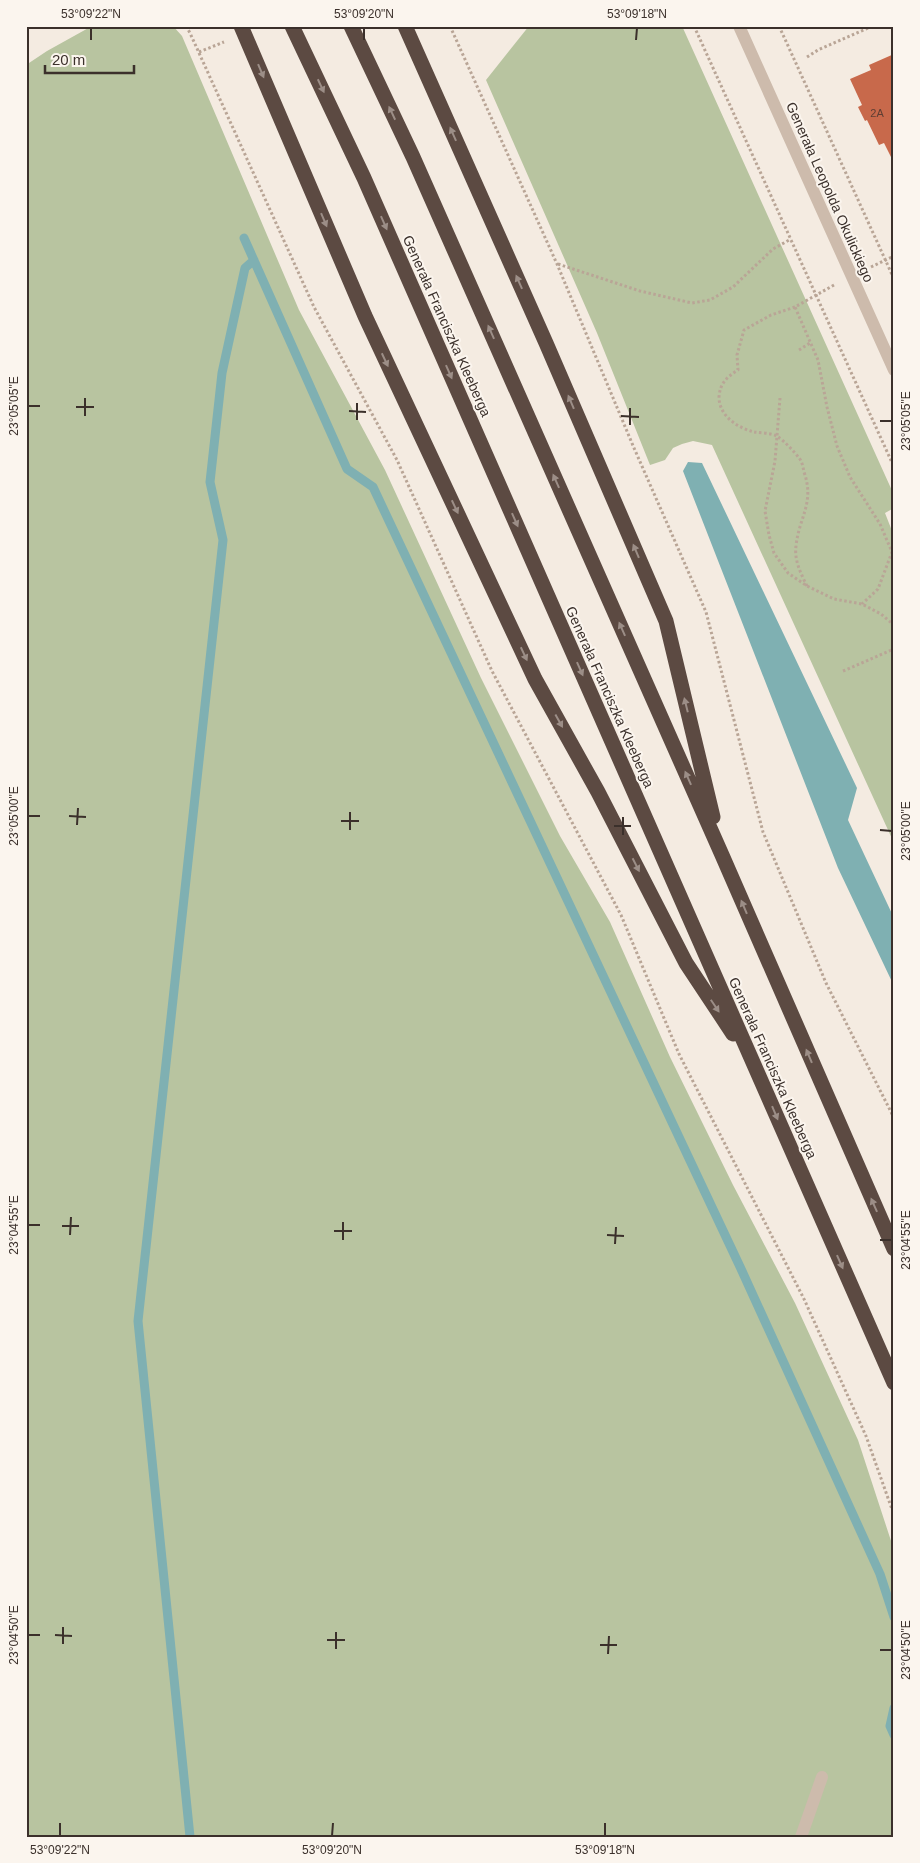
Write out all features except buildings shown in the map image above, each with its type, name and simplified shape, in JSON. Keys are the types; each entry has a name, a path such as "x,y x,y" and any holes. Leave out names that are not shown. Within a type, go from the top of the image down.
{"highway":[{"path":"241,26 365,316 536,679 598,792 686,963 756,1068"},
{"name":"Generała Franciszka Kleeberga","path":"292,26 364,178 894,1383"},
{"path":"351,26 413,157 894,1249"},
{"path":"405,26 546,343 666,621 722,855"}],"street":[{"name":"Generała Leopolda Okulickiego","path":"739,26 894,370"},
{"path":"800,1837 822,1777"}],"path":[{"path":"186,26 314,307 398,460 492,671 621,915 679,1054 804,1299 866,1436 894,1516"},
{"path":"450,26 557,264 634,448 706,612 763,832 826,983 894,1118"},
{"path":"694,26 894,467"},
{"path":"779,26 894,279"},
{"path":"807,57 818,50 873,26"},
{"path":"557,264 640,291 692,303 710,300 733,287 773,249 791,239"},
{"path":"806,586 797,563 795,548 808,502 808,482 800,459 776,436 752,431 734,424 723,412 719,399 720,387 726,377 738,370 738,355 744,330 770,315 795,307 816,294 894,256"},
{"path":"795,307 818,360 827,407 838,446 850,477 880,524 893,552 878,589 862,604"},
{"path":"799,350 810,344"},
{"path":"780,398 775,460 765,511 774,553 788,573 806,586 834,599 862,604 881,614 894,626"},
{"path":"843,671 894,649"}],"green space":[{"path":"92,26 173,26 182,36 299,310 385,470 481,678 560,836 610,922 670,1057 733,1185 795,1303 858,1440 894,1550 894,1837 26,1837 26,65"},
{"path":"529,26 682,26 894,495 894,508 885,513 894,536 894,843 712,445 693,441 682,444 673,448 665,460 650,465 597,333 486,80"}],"water":[{"path":"688,462 702,463 857,788 848,820 894,918 894,986 838,868 683,471"}],"waterway":[{"path":"244,238 347,469 373,487 742,1271 880,1574 894,1617"},
{"path":"190,1837 138,1321 223,540 210,482 222,373 245,268 254,260"},
{"path":"894,1708 890,1726 894,1735"}]}
